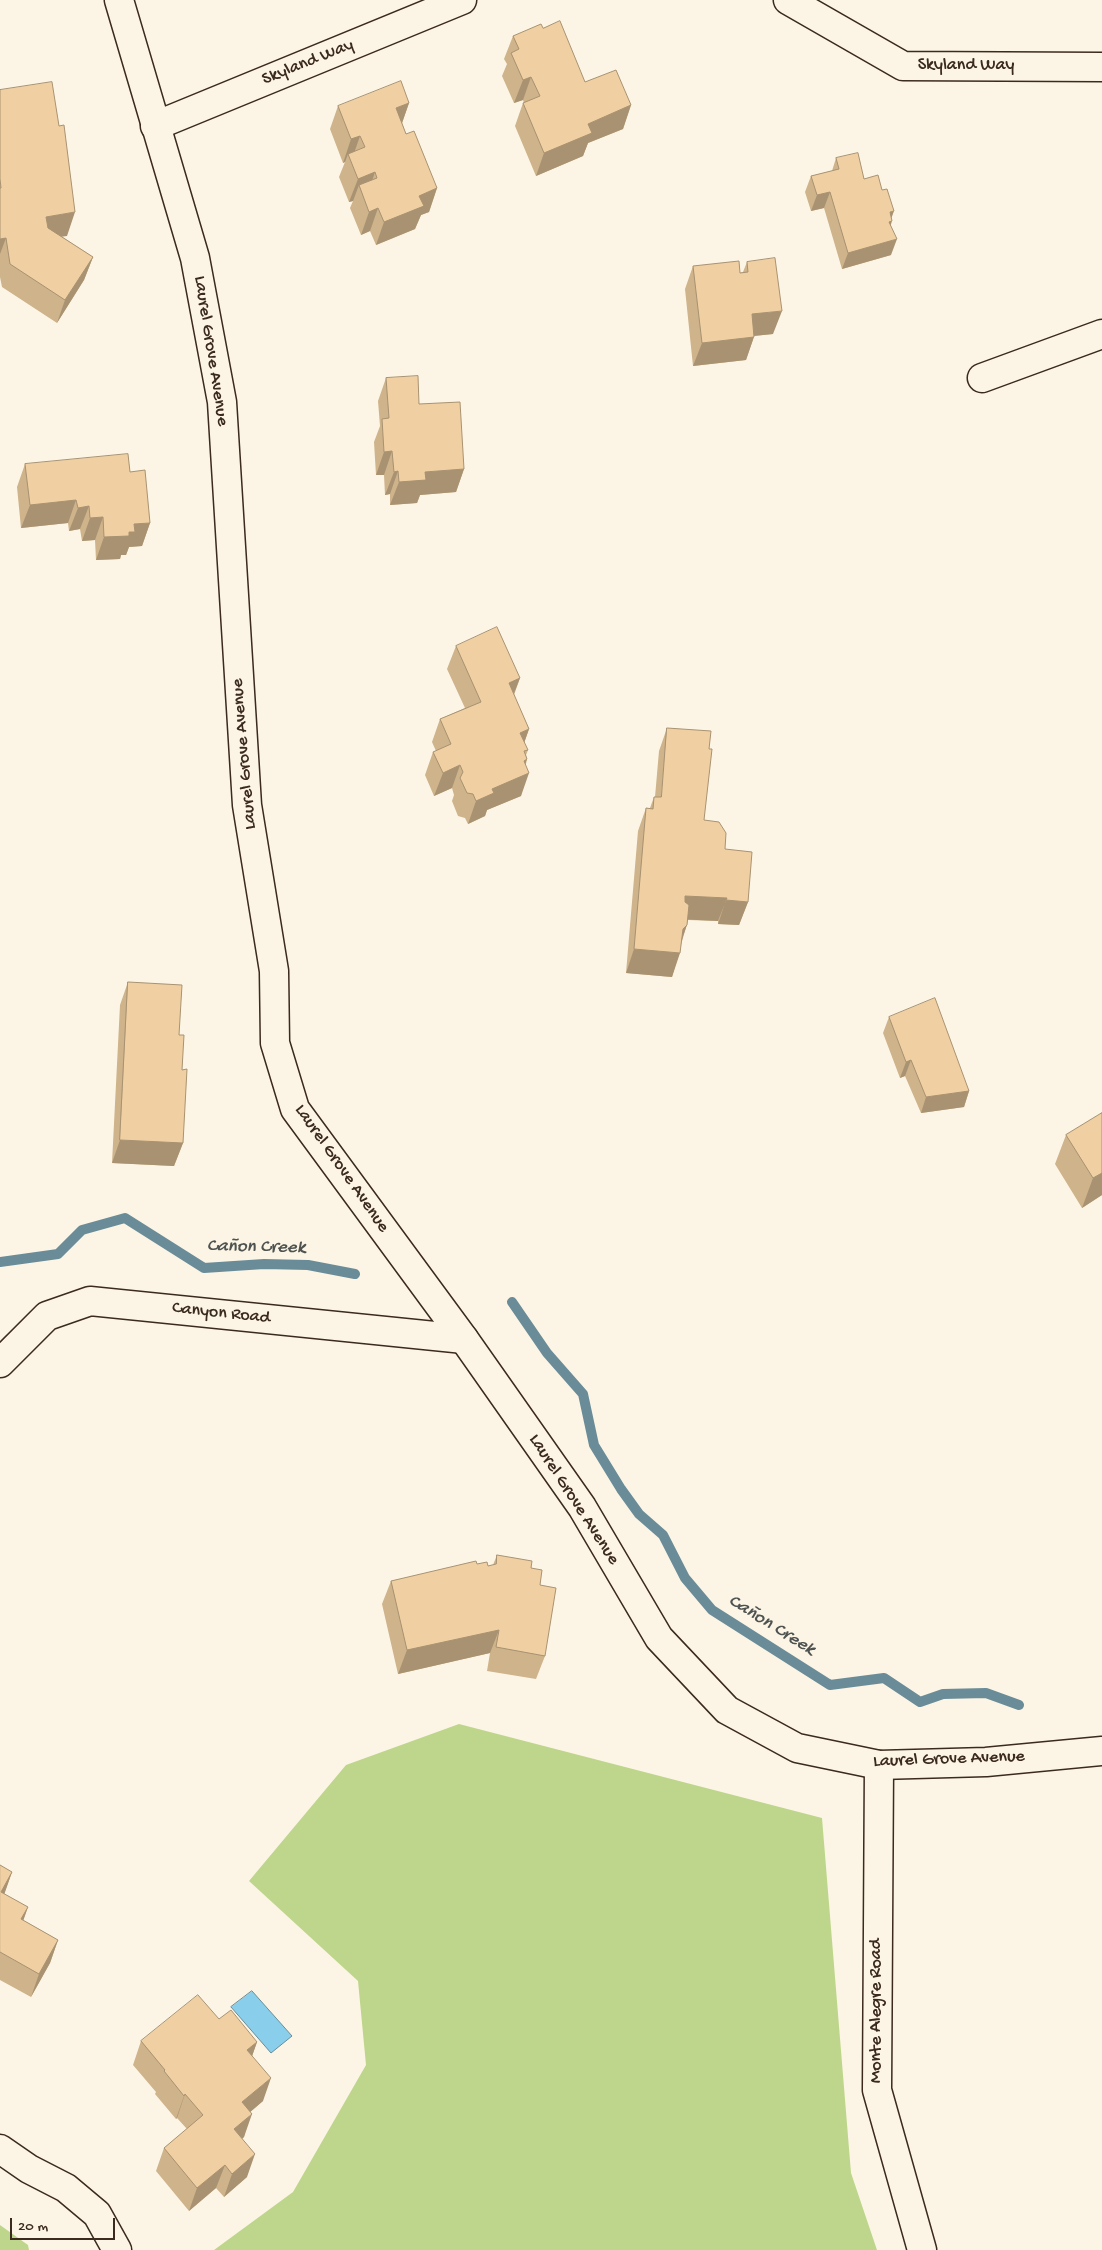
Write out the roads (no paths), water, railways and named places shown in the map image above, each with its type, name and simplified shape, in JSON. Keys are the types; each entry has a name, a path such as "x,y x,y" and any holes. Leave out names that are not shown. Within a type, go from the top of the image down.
{"street":[{"name":"Laurel Grove Avenue","path":"119,0 195,258 222,402 247,805 274,971 275,1043 295,1109 464,1339 582,1507 659,1638 727,1710 797,1748 879,1765 986,1762 1102,1751"},
{"name":"Skyland Way","path":"155,126 462,0"},
{"name":"Skyland Way","path":"788,0 903,66 1102,67"},
{"path":"982,378 1102,334"},
{"name":"Canyon Road","path":"0,1363 48,1316 90,1301 464,1339"},
{"name":"Monte Alegre Road","path":"879,1765 877,2090 922,2250"},
{"path":"0,2149 29,2169 66,2188 97,2214 117,2250"}],"water":[{"path":"252,1991 292,2036 271,2053 231,2007"}],"waterway":[{"name":"Cañon Creek","path":"0,1262 58,1254 82,1230 125,1218 204,1268 264,1264 308,1265 355,1274"},
{"name":"Cañon Creek","path":"512,1302 547,1353 583,1394 594,1445 621,1489 639,1514 663,1535 685,1578 712,1610 830,1685 884,1678 920,1702 943,1694 986,1693 1019,1705"}]}
